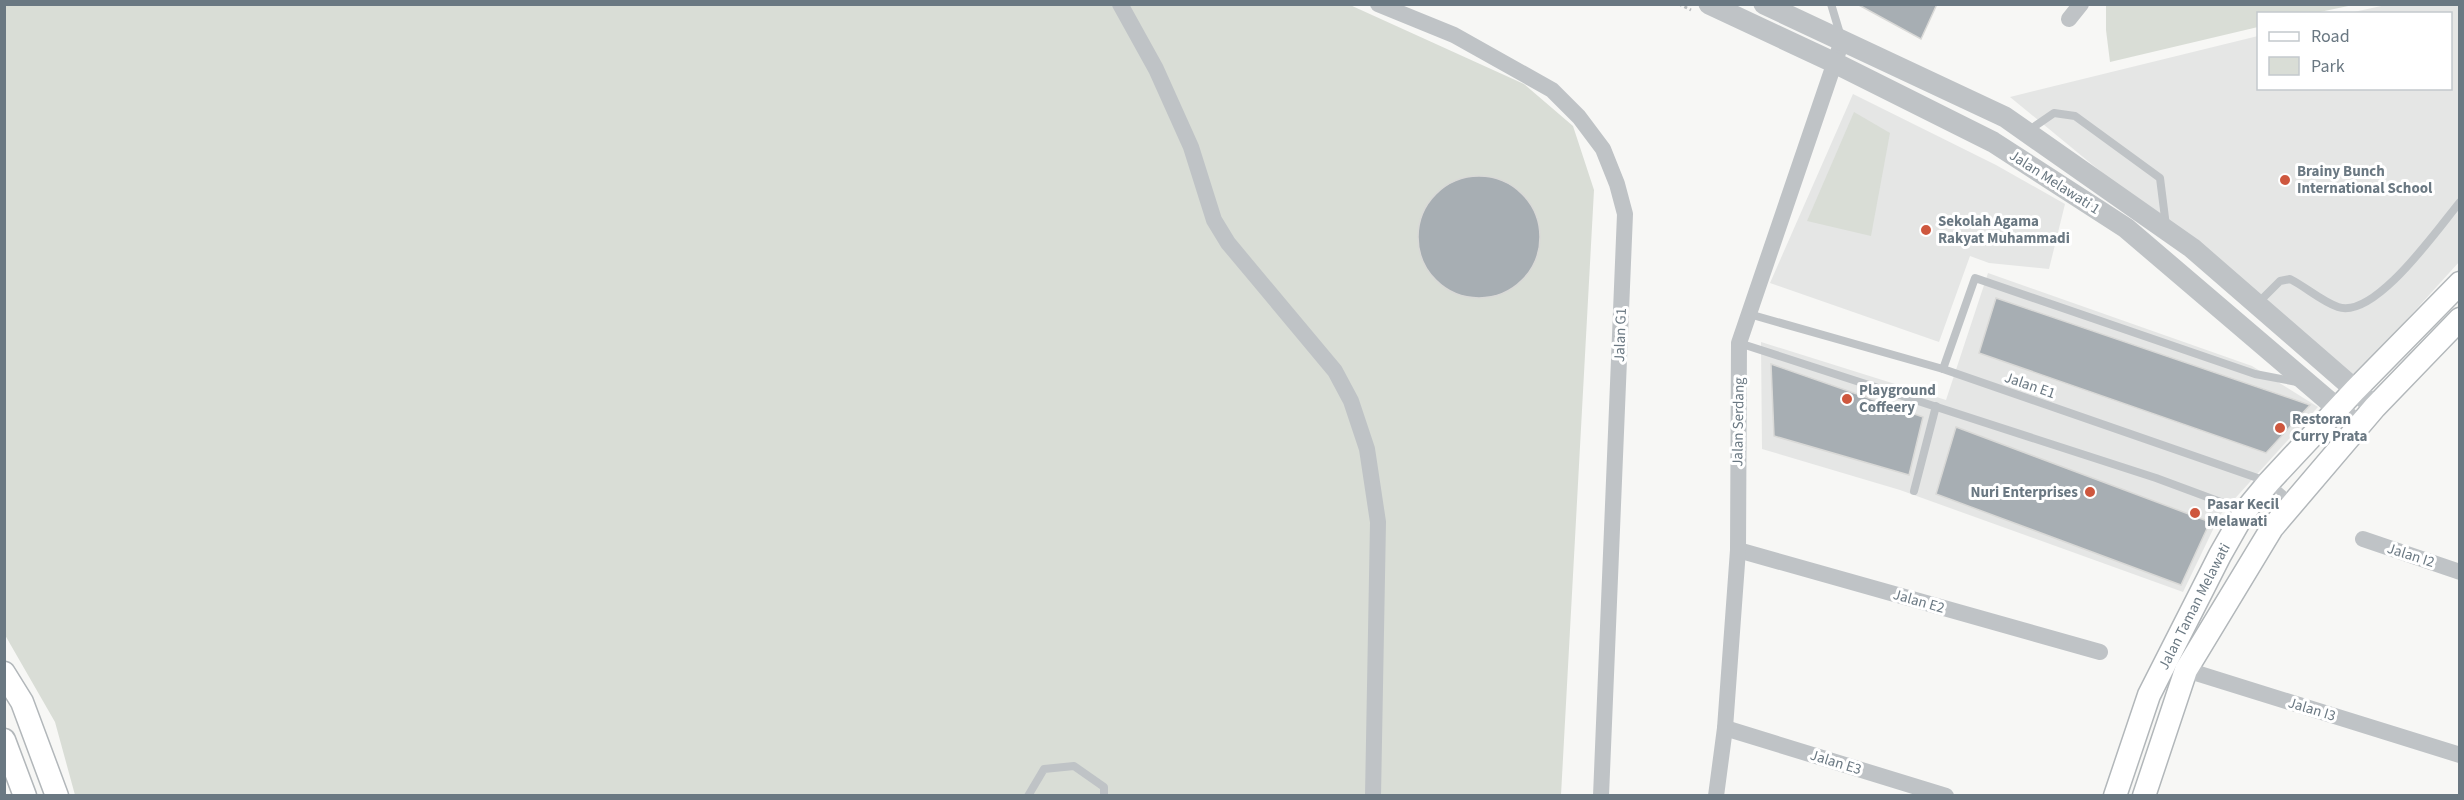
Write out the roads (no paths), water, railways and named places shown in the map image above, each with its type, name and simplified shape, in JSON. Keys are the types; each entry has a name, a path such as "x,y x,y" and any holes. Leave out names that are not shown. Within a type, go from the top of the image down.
{"main road":[{"name":"Jalan Taman Melawati","path":"2115,795 2149,695 2220,555 2245,511 2338,408 2460,283"},
{"name":"Jalan Taman Melawati","path":"2144,795 2186,669 2272,528 2375,407 2460,320"},
{"path":"4,674 22,702 57,795"},
{"path":"4,740 25,795"}],"street":[{"path":"1120,4 1156,69 1191,147 1214,220 1228,243 1335,371 1351,401 1367,449 1378,522 1373,795"},
{"name":"Jalan G1","path":"1378,4 1454,35 1552,90 1579,117 1603,149 1617,184 1625,214 1602,795"},
{"name":"Jalan Melawati 1","path":"1709,4 1835,63 1993,142 2126,228 2358,426"},
{"name":"Jalan Melawati 1","path":"1764,4 2005,117 2192,248 2375,407"},
{"path":"2069,19 2081,4"},
{"name":"Jalan Serdang","path":"1716,795 1725,728 1738,550 1739,343 1842,41"},
{"name":"Jalan I2","path":"2363,539 2460,572"},
{"name":"Jalan E2","path":"1738,550 2100,652"},
{"name":"Jalan I3","path":"2164,663 2460,755"},
{"name":"Jalan E3","path":"1725,728 1946,795"}],"lane":[{"path":"1831,4 1842,41"},
{"path":"2026,132 2054,113 2075,116 2160,178 2166,229"},
{"path":"2257,304 2280,281 2290,279 2340,308 2353,307 2371,301 2397,279 2460,202"},
{"path":"1943,369 1975,278 2255,374 2309,384"},
{"name":"Jalan E1","path":"1749,314 1943,369 2269,482 2292,502"},
{"path":"1739,343 2156,478 2245,511 2272,528"},
{"path":"1914,491 1936,406"},
{"path":"1028,795 1044,769 1074,766 1104,787 1104,795"}],"place":[{"name":"Brainy Bunch International School","path":"2285,180"},
{"name":"Sekolah Agama Rakyat Muhammadi","path":"1926,230"},
{"name":"Playground Coffeery","path":"1847,399"},
{"name":"Restoran Curry Prata","path":"2280,428"},
{"name":"Nuri Enterprises","path":"2090,492"},
{"name":"Pasar Kecil Melawati","path":"2195,513"}]}
